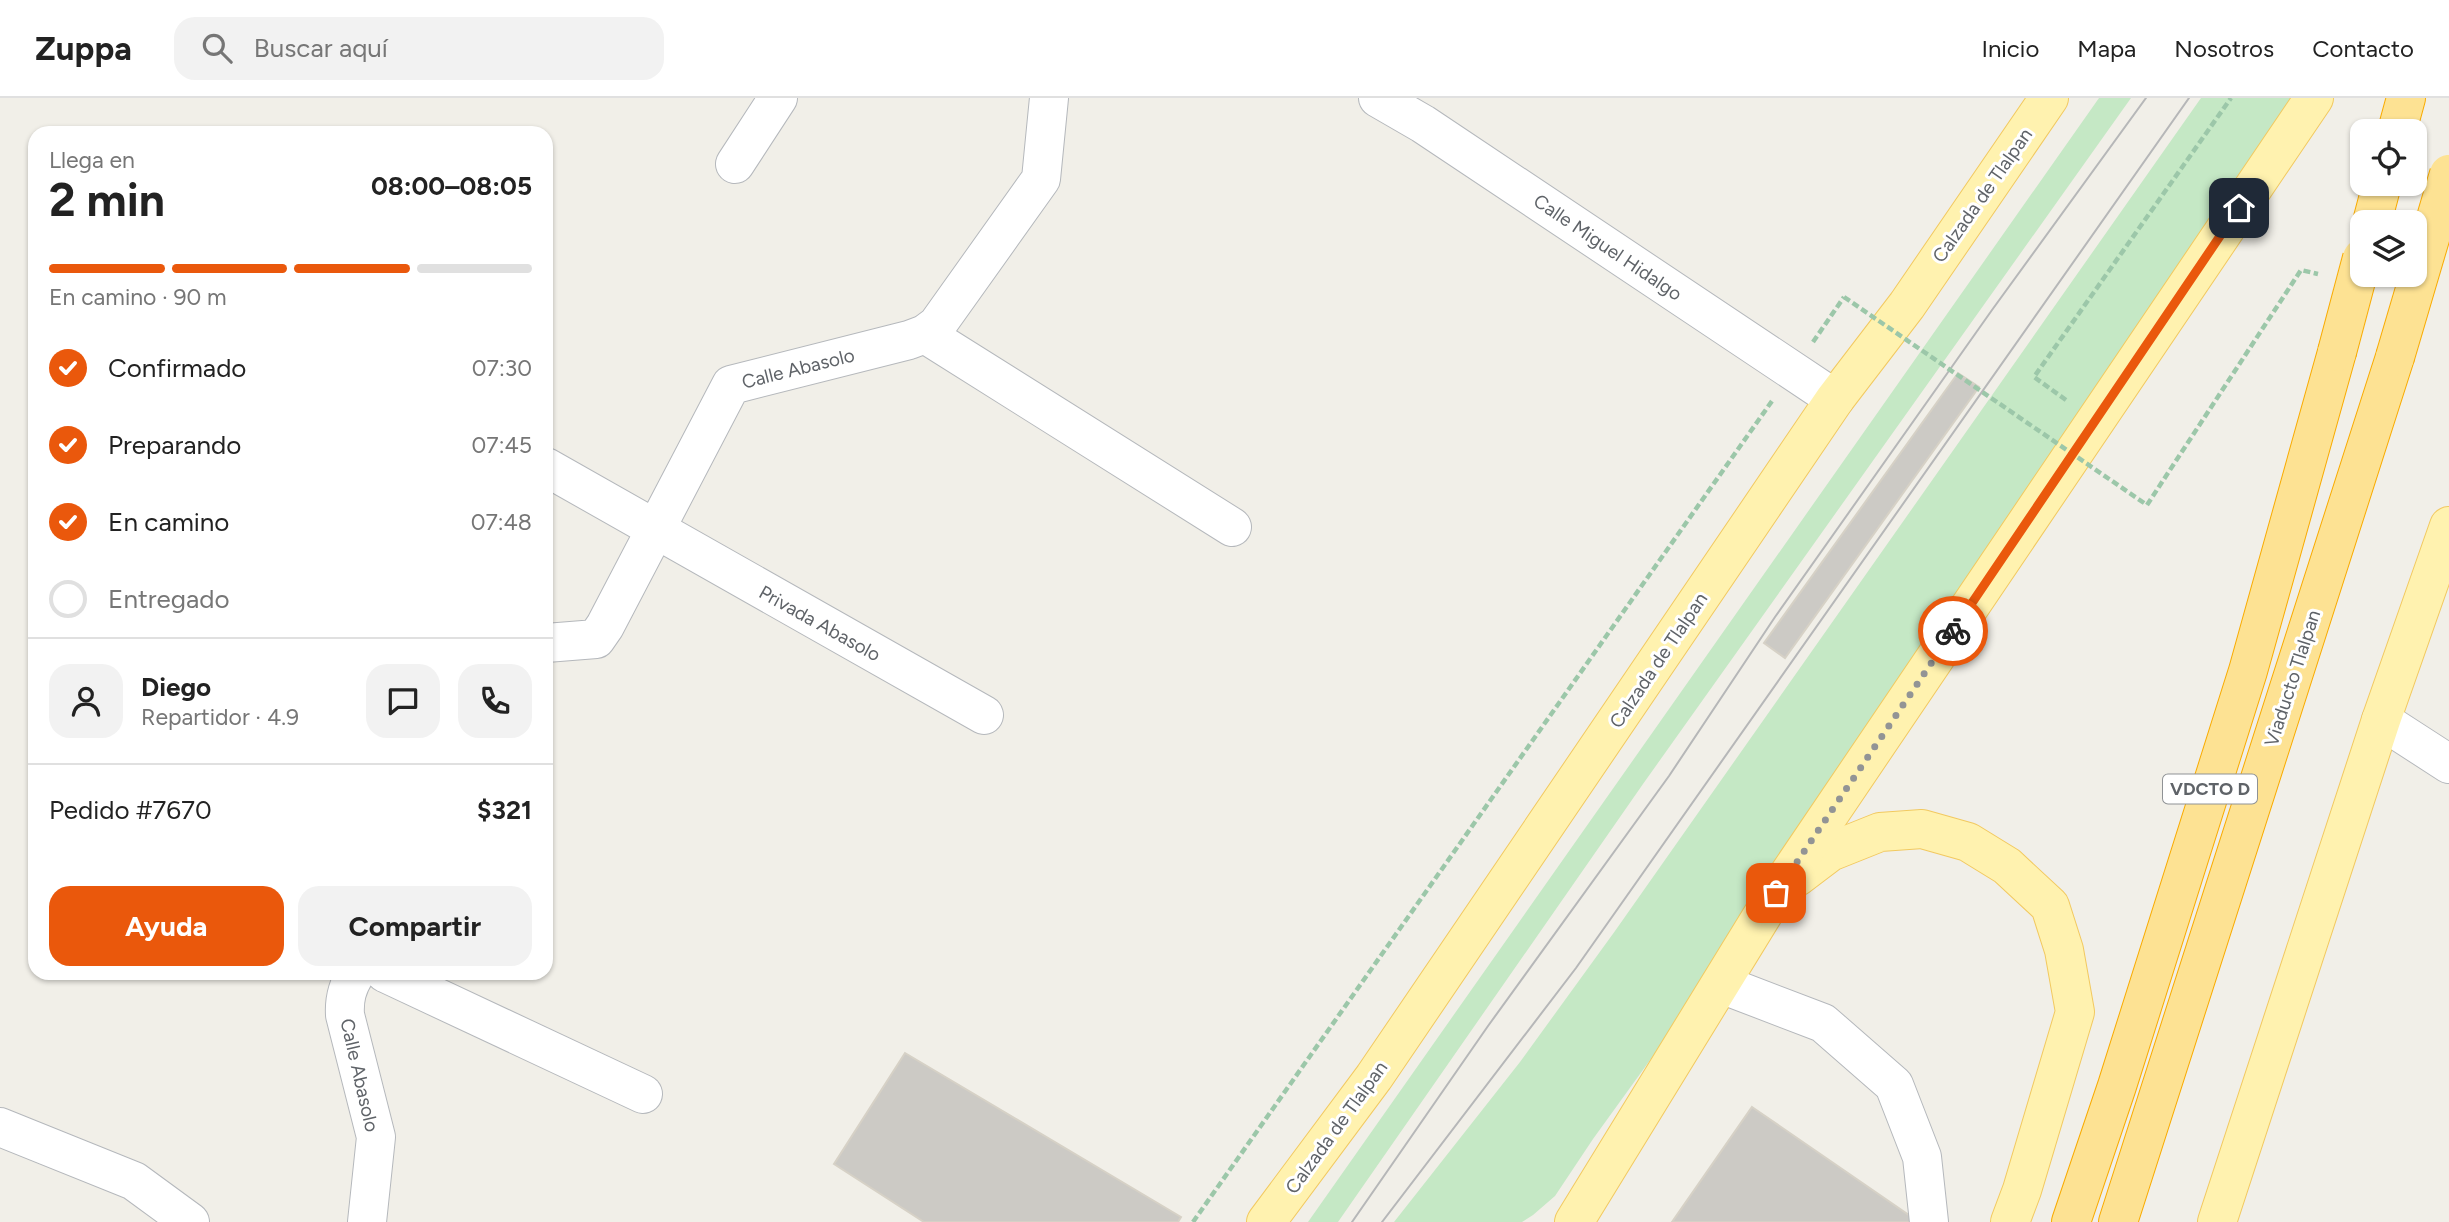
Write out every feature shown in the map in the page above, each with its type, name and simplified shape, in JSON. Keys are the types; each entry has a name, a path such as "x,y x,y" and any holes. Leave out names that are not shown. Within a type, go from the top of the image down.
{"highway":[{"path":"2400,119 2406,98"},
{"name":"Viaducto Tlalpan","path":"2118,1222 2395,357 2449,174"},
{"name":"VDCTO D","path":"2071,1222 2248,671 2354,287"}],"main road":[{"name":"Calzada de Tlalpan","path":"1266,1222 1374,1077 1835,399 1907,305 2049,98"},
{"path":"1574,1222 1776,893 2314,98"},
{"path":"2217,1222 2381,720 2449,526"},
{"path":"1776,893 1830,852 1880,832 1922,829 1968,842 2007,866 2050,906 2064,950 2076,1012 2010,1222"}],"street":[{"path":"735,164 778,98"},
{"path":"1049,98 1041,179 937,325 925,334 1232,527"},
{"name":"Calle Miguel Hidalgo","path":"1378,98 1423,124 1835,399"},
{"name":"Calle Abasolo","path":"553,642 596,639 605,626 731,385 925,334"},
{"name":"Privada Abasolo","path":"553,471 984,715"},
{"path":"2381,720 2449,764"},
{"name":"Calle Abasolo","path":"351,980 344,1000 345,1015 376,1137 367,1222"},
{"path":"400,980 643,1094"},
{"path":"1721,984 1824,1023 1894,1086 1922,1157 1929,1222"},
{"path":"0,1128 134,1181 190,1222"}],"path":[{"path":"2077,407 2034,377 2231,98"},
{"path":"1193,1222 1844,297 2147,505 2301,270 2327,276"}],"green space":[{"path":"2099,98 2131,98 1643,784 1338,1222 1308,1222"},
{"path":"2201,98 2293,98 1666,1038 1555,1196 1522,1222 1394,1222 1520,1062 1615,931"}],"building":[{"path":"1958,373 1979,387 1785,658 1764,643"},
{"path":"905,1053 1181,1217 1178,1222 924,1222 834,1164"},
{"path":"1752,1107 1919,1222 1672,1222"}],"tram line":[{"path":"1352,1222 1488,1026 1669,776 1775,617 2146,98"},
{"path":"1382,1222 1576,968 2189,98"}],"way so far":[{"path":"1776,893 1953,631"}],"route":[{"path":"1953,631 2239,208"}]}
